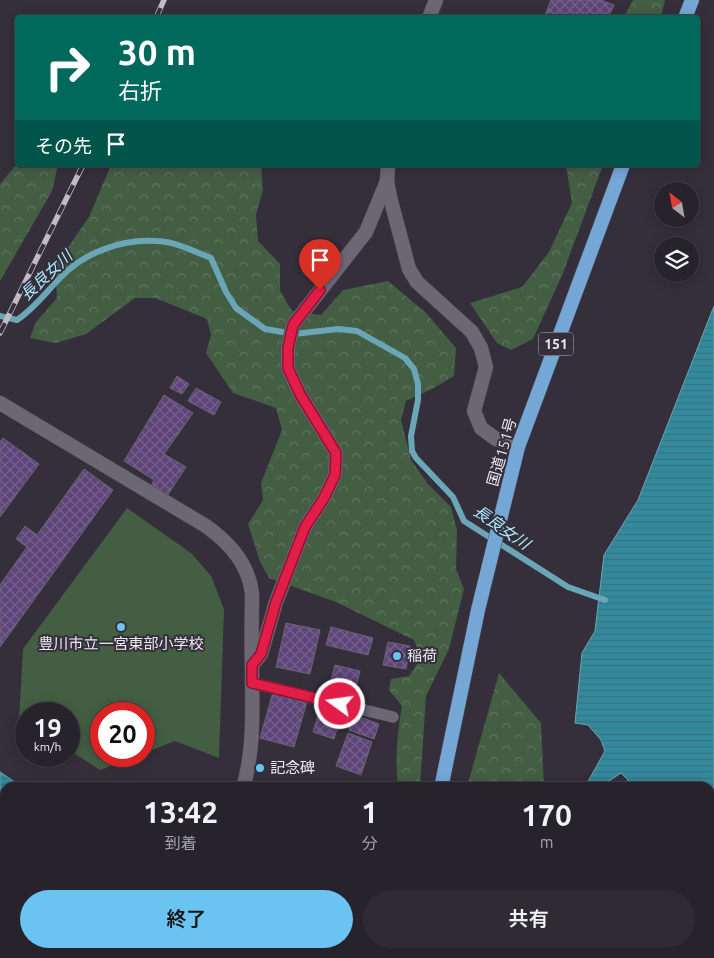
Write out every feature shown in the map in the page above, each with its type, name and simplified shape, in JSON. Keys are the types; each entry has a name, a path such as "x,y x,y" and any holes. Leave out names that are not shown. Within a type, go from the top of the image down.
{"highway":[{"path":"686,15 692,0"},
{"name":"国道151号","path":"442,782 478,610 518,447 622,167"}],"street":[{"path":"430,15 436,0"},
{"path":"388,167 387,181 392,206 409,269 417,282 472,332 481,348 486,367 474,410 481,428 496,439 518,447"},
{"path":"252,665 261,654 276,602 305,527 324,498 335,475 336,453 300,394 288,368 288,348 293,325 366,232 387,181"},
{"path":"0,403 206,526 224,540 244,565 250,580 252,665 252,733 250,762 245,782"}],"lane":[{"path":"252,683 393,717"}],"green space":[{"path":"633,0 665,0 661,15 625,15"},
{"path":"15,166 58,167 52,191 0,281 0,184"},
{"path":"110,167 261,167 263,190 256,215 258,241 280,264 280,291 292,311 321,315 343,290 388,281 426,313 456,348 454,376 406,401 401,420 411,460 428,484 451,507 457,530 456,569 464,589 449,649 426,696 420,782 398,782 397,746 402,706 389,690 391,679 409,676 421,658 414,640 336,602 269,578 260,562 248,524 263,500 261,483 282,430 276,408 233,393 206,353 211,335 207,319 155,298 135,298 86,334 56,343 30,338 36,322 57,298 55,266 89,217"},
{"path":"566,167 602,167 563,273 533,339 511,350 497,343 470,303 522,287 549,252 572,203"},
{"path":"127,508 191,553 211,576 224,609 219,758 175,741 155,749 155,702 90,702 90,764 80,757 80,702 20,702 23,649"},
{"path":"499,673 541,723 544,782 468,782"},
{"path":"95,767 108,767 100,770"}],"water":[{"path":"714,306 714,782 627,782 628,780 621,773 608,782 588,782 605,751 601,740 588,725 575,723 582,653 595,631 604,555 638,500"},
{"path":"0,772 15,782 0,782"}],"building":[{"path":"551,0 601,0 614,5 609,15 545,15"},
{"path":"177,376 189,384 182,394 170,388"},
{"path":"196,388 221,402 214,415 188,401"},
{"path":"164,395 193,413 164,454 186,467 165,499 149,490 154,480 124,461"},
{"path":"3,438 39,464 0,517 0,442"},
{"path":"84,469 113,490 0,647 0,585 27,547 16,539 25,526 37,535"},
{"path":"286,623 320,630 310,674 276,667"},
{"path":"331,627 373,638 368,655 326,645"},
{"name":"稲荷","path":"388,642 410,646 406,669 383,665"},
{"path":"335,665 360,671 353,699 328,693"},
{"path":"273,692 307,701 294,747 260,738"},
{"path":"321,705 342,711 334,739 313,732"},
{"path":"354,715 379,724 374,739 349,730"},
{"path":"348,733 372,742 361,775 336,766"}],"waterway":[{"name":"長良女川","path":"0,316 17,320 35,305 71,268 93,254 117,245 130,242 163,241 211,258 226,292 236,308 265,329 294,334 338,329 357,331 405,358 414,369 418,384 418,400 411,436 412,451 416,458 453,497 464,521 568,587 605,600"}],"railway":[{"path":"157,15 164,0"},
{"path":"0,333 82,167"}],"place":[{"name":"豊川市立一宮東部小学校","path":"121,627"},
{"name":"稲荷","path":"397,656"},
{"name":"記念碑","path":"260,768"}],"route":[{"path":"320,290 293,325 288,348 288,368 300,394 336,453 335,475 324,498 305,527 276,602 261,654 252,665 252,683 340,704"}]}
